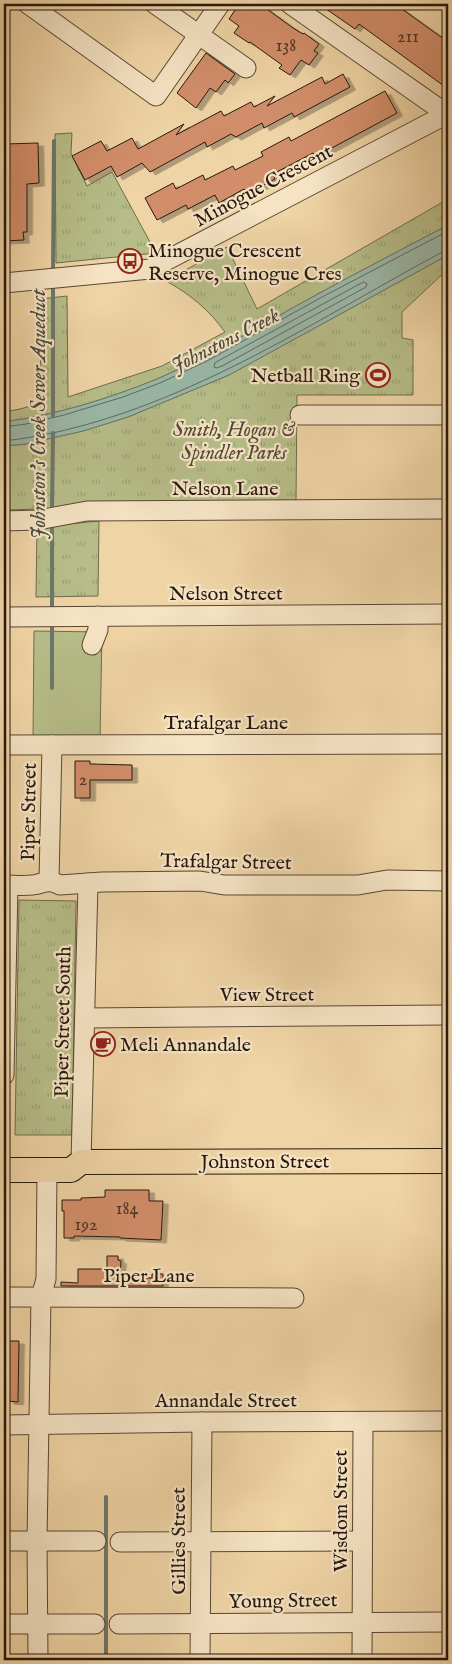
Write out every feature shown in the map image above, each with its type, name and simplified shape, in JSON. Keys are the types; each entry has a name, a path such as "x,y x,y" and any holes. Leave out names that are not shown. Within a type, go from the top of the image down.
{"main road":[{"name":"Johnston Street","path":"4,1154 71,1154 82,1162"},
{"name":"Johnston Street","path":"4,1170 71,1170 82,1162 448,1161"}],"street":[{"path":"28,4 156,96 220,4"},
{"path":"155,4 246,68"},
{"path":"290,4 448,115"},
{"name":"Minogue Crescent","path":"4,283 150,269 448,115"},
{"path":"300,415 448,415"},
{"name":"Nelson Lane","path":"4,521 38,520 87,511 448,510"},
{"name":"Nelson Street","path":"4,617 448,614"},
{"path":"92,645 98,630 98,616"},
{"name":"Trafalgar Lane","path":"4,745 448,744"},
{"name":"Piper Street","path":"49,881 52,745"},
{"name":"Trafalgar Street","path":"6,885 34,884 49,881 60,885 102,882 200,881 224,885 358,885 387,880 448,881"},
{"name":"Piper Street South","path":"82,1162 88,884"},
{"path":"4,1075 6,885"},
{"name":"View Street","path":"85,1018 448,1015"},
{"path":"38,1660 38,1425 41,1297 46,1279 47,1170"},
{"name":"Piper Lane","path":"4,1297 294,1298"},
{"name":"Annandale Street","path":"4,1425 448,1421"},
{"name":"Gillies Street","path":"200,1660 202,1422"},
{"name":"Wisdom Street","path":"362,1660 363,1422"},
{"path":"120,1542 362,1540"},
{"path":"4,1541 96,1541"},
{"name":"Young Street","path":"119,1624 448,1622"},
{"path":"4,1624 95,1624"}],"green space":[{"path":"72,133 71,153 87,186 112,172 156,253 56,263 55,134"},
{"path":"448,199 448,225 195,361 157,379 101,400 62,411 4,422 4,412 41,403 40,299 67,296 68,397 162,366 225,332 198,303 166,281 227,247 257,309"},
{"name":"Smith, Hogan & Spindler Parks","path":"448,255 448,269 402,312 402,338 413,340 413,395 297,395 296,502 4,510 4,446 25,444 83,431 128,417 229,375"},
{"path":"99,521 98,596 36,597 37,527"},
{"path":"34,631 102,632 100,739 33,738"},
{"path":"19,900 76,901 72,1135 15,1135"}],"water":[{"name":"Johnstons Creek","path":"448,225 448,255 229,375 128,417 83,431 25,444 4,446 4,422 82,405 157,379 214,351"}],"building":[{"path":"239,4 260,4 319,44 314,51 318,53 309,65 301,60 290,75 279,68 282,65 234,33 239,26 229,19"},
{"path":"319,4 395,4 448,42 448,89 359,24 355,29"},
{"path":"206,53 235,74 228,83 225,80 216,92 210,88 196,108 177,93"},
{"path":"343,74 350,87 294,117 292,113 264,128 262,123 236,137 231,134 207,147 205,142 150,172 142,163 117,177 111,166 85,180 72,156 101,141 107,151 132,138 138,149 184,124 176,135 221,111 224,116 251,102 254,107 275,96 267,106 322,77 325,84"},
{"path":"385,91 397,113 315,157 313,153 273,174 275,179 247,194 244,189 219,203 215,195 188,209 186,205 157,220 145,198 173,183 176,189 203,175 205,180 233,166 235,170 263,156 261,152 289,137 291,141"},
{"path":"38,143 39,183 27,184 27,232 23,232 24,240 4,241 4,144"},
{"path":"75,761 90,761 90,764 132,765 132,780 90,780 90,798 75,798"},
{"path":"105,1190 149,1190 149,1201 163,1201 161,1240 74,1236 74,1238 64,1238 62,1200 105,1197"},
{"path":"107,1256 118,1256 118,1260 121,1261 120,1277 152,1278 152,1274 163,1274 163,1286 61,1286 61,1282 78,1283 78,1269 107,1269"},
{"path":"4,1341 19,1341 18,1402 8,1401 8,1398 4,1398"}],"waterway":[{"name":"Johnston's Creek Sewer Aqueduct","path":"53,274 54,141"},
{"name":"Johnston's Creek Sewer Aqueduct","path":"53,283 53,416"},
{"name":"Johnston's Creek Sewer Aqueduct","path":"52,511 53,433"},
{"name":"Johnston's Creek Sewer Aqueduct","path":"52,523 52,611"},
{"name":"Johnston's Creek Sewer Aqueduct","path":"52,623 52,688"},
{"path":"106,1497 106,1660"}],"place":[{"name":"Minogue Crescent Reserve, Minogue Cres","path":"130,261"},
{"name":"Netball Ring","path":"378,375"},
{"name":"Meli Annandale","path":"103,1044"}]}
